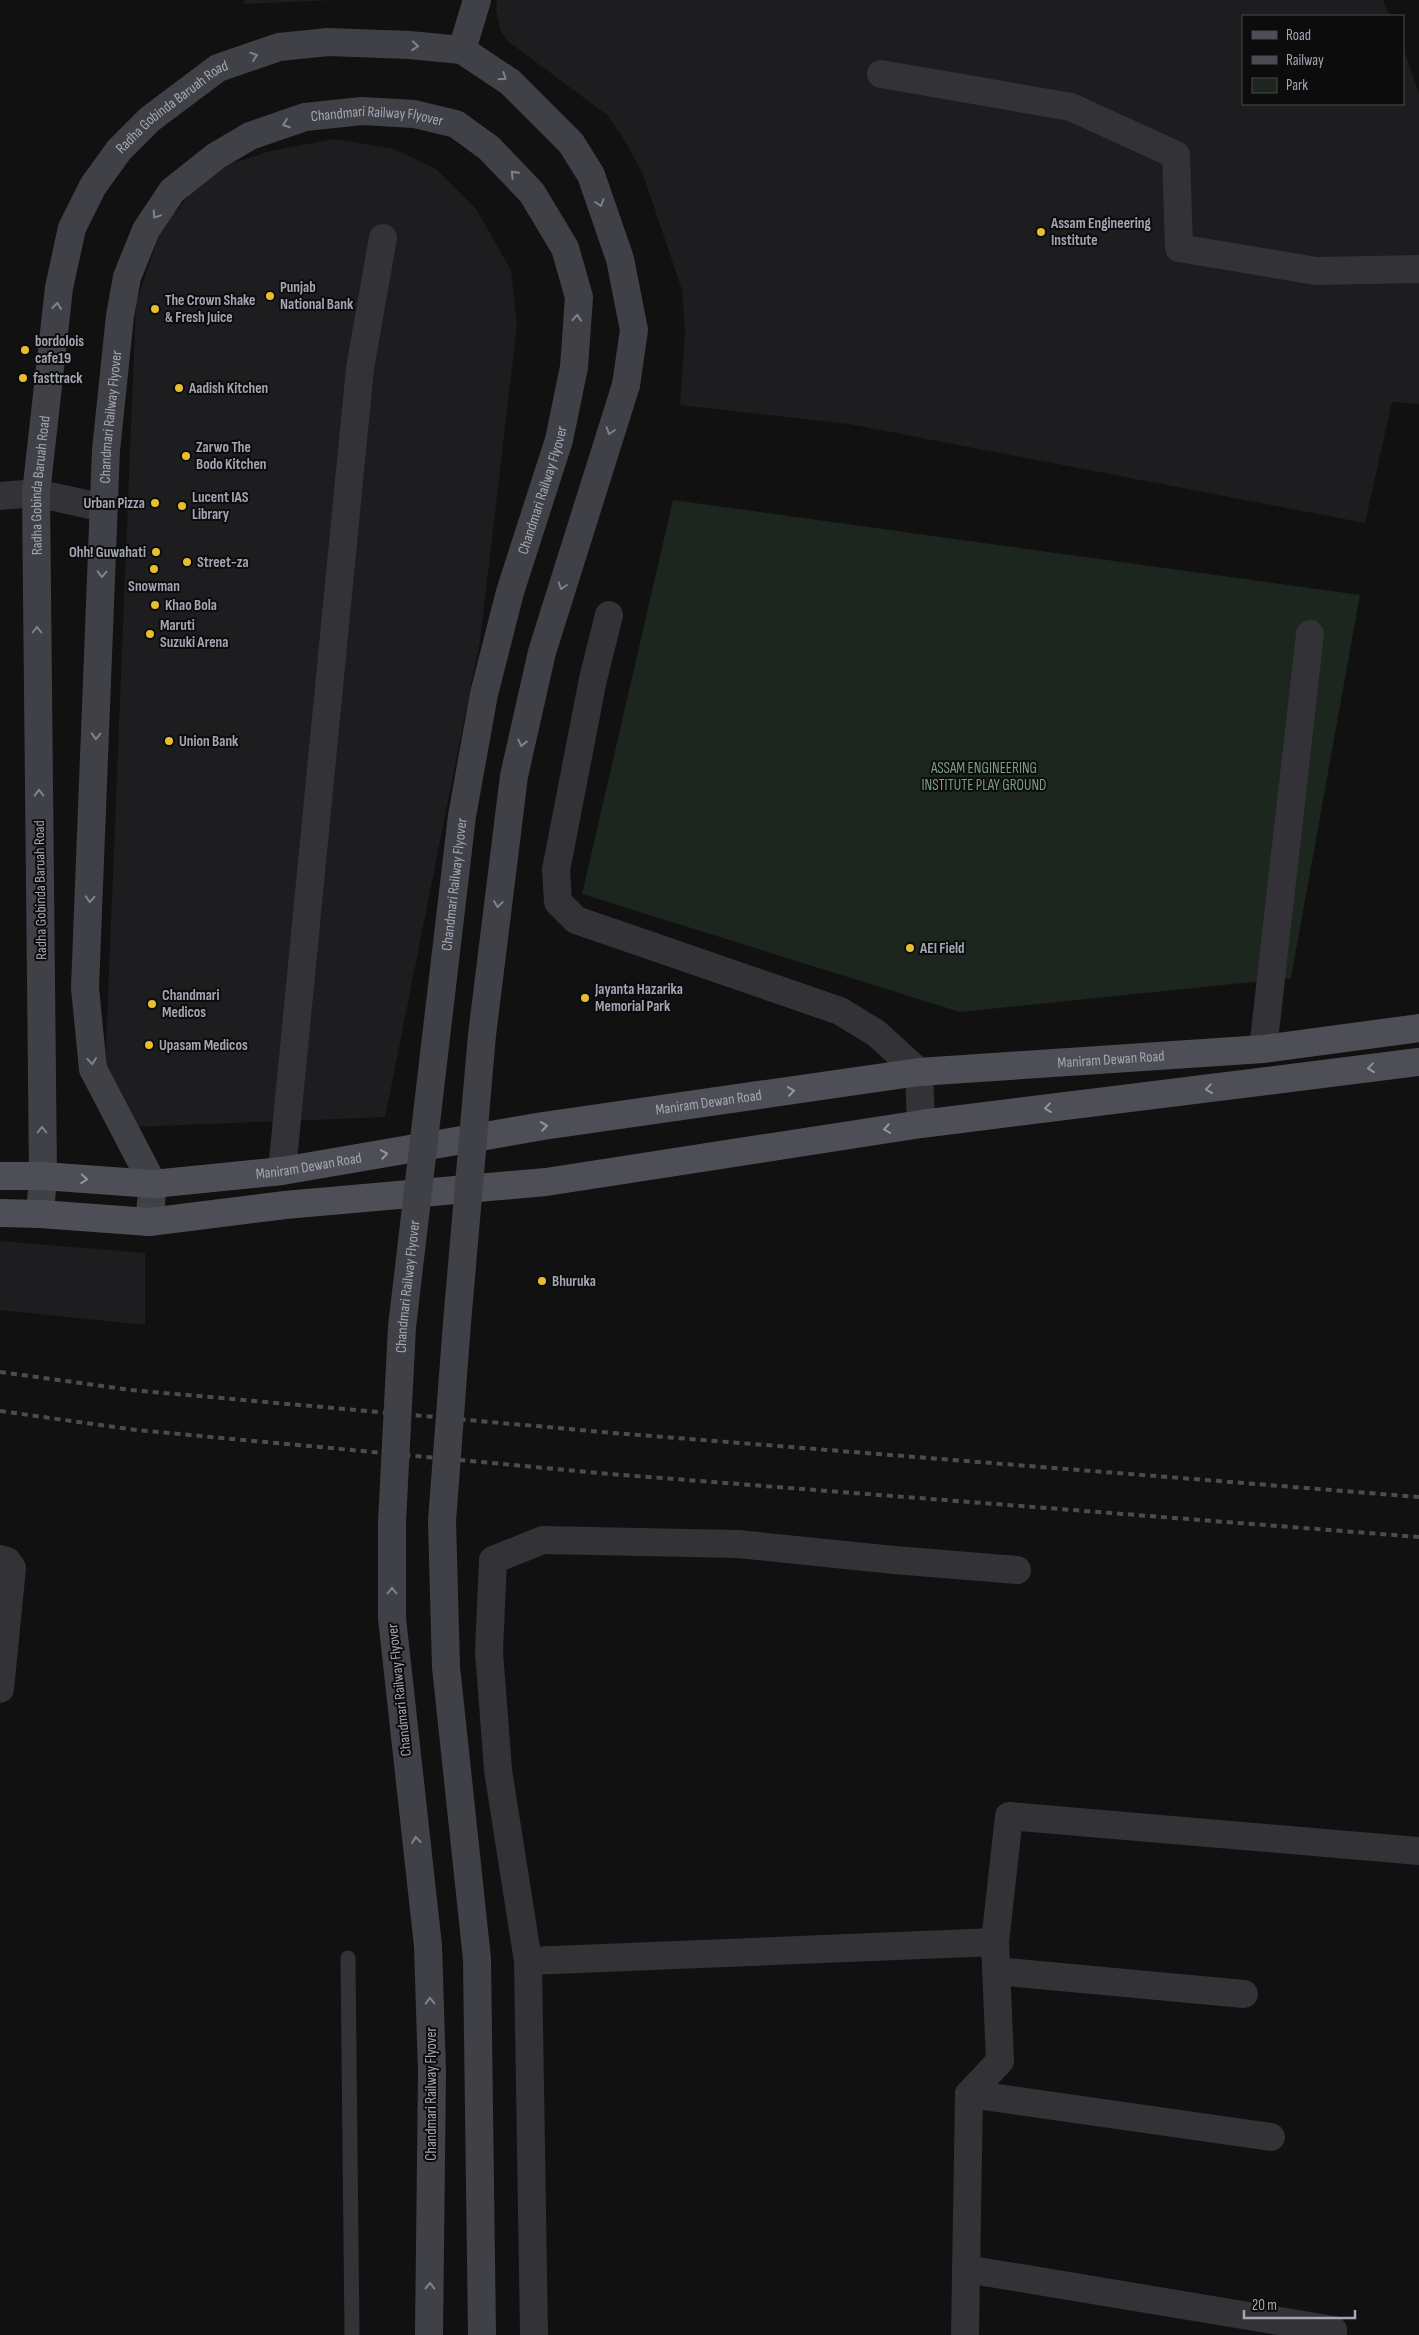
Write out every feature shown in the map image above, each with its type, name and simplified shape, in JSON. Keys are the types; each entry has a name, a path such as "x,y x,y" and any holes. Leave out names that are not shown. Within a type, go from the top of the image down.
{"main road":[{"path":"477,0 462,50 518,89 571,142 591,175 620,259 634,330 626,385 542,652 514,776 482,1035 456,1332 442,1522 446,1667 477,1960 482,2335"},
{"name":"Radha Gobinda Baruah Road","path":"40,1214 43,1176 36,494 60,288 72,228 94,186 118,150 150,119 218,68 278,47 328,42 409,45 462,50"},
{"name":"Chandmari Railway Flyover","path":"104,508 106,450 120,316 127,277 146,230 172,191 216,156 250,136 305,117 362,111 414,114 456,124 489,148 532,193 565,248 579,297 574,367 560,440 510,592 486,684 462,816 402,1328 392,1522 392,1618 428,1946 432,2071 429,2335"},
{"path":"104,508 85,988 93,1069 153,1184 149,1222"},
{"name":"Maniram Dewan Road","path":"0,1176 43,1176 153,1184 282,1171 543,1126 919,1072 1263,1049 1419,1028"},
{"path":"0,1213 149,1222 285,1205 546,1182 921,1124 1419,1062"}],"street":[{"path":"881,74 1071,107 1176,155 1179,248 1316,271 1419,269"},
{"path":"282,1171 360,368 383,238"},
{"path":"0,496 36,494 104,508"},
{"path":"608,615 556,870 558,902 576,920 840,1011 876,1033 919,1072 921,1124"},
{"path":"1263,1049 1310,634"},
{"path":"534,2335 528,1961 498,1770 489,1651 493,1560 543,1540 738,1544 1016,1570"},
{"path":"0,1559 7,1561 12,1568 0,1689"},
{"path":"964,2335 969,2094 1000,2061 995,1942 1009,1816 1419,1851"},
{"path":"528,1961 995,1942"},
{"path":"996,1971 1244,1994"},
{"path":"969,2094 1271,2137"},
{"path":"966,2269 1333,2330 1333,2335"}],"lane":[{"path":"348,1958 352,2335"}],"shaded area":[{"path":"245,0 335,0 244,4"},
{"name":"Assam Engineering Institute","path":"497,0 1383,0 1390,15 1242,15 1242,105 1404,105 1404,50 1419,94 1419,404 1392,402 1365,523 849,424 680,405 685,332 682,290 643,174 622,136 607,115 509,42 501,32 496,10"},
{"path":"334,139 394,149 436,169 476,209 511,270 517,325 480,641 385,1117 133,1127 105,1072 136,303 161,229 192,192 221,167 270,151"},
{"path":"0,1241 145,1253 145,1325 0,1310"}],"green space":[{"name":"ASSAM ENGINEERING INSTITUTE PLAY GROUND","path":"673,500 1360,595 1291,978 960,1012 582,894"}],"railway":[{"path":"0,1372 131,1390 614,1433 1419,1497"},
{"path":"0,1411 136,1430 610,1474 1419,1537"}],"place":[{"name":"Assam Engineering Institute","path":"1041,232"},
{"name":"Punjab National Bank","path":"270,296"},
{"name":"The Crown Shake & Fresh Juice","path":"155,309"},
{"name":"bordolois cafe19","path":"25,350"},
{"name":"fasttrack","path":"23,378"},
{"name":"Aadish Kitchen","path":"179,388"},
{"name":"Zarwo The Bodo Kitchen","path":"186,456"},
{"name":"Urban Pizza","path":"155,503"},
{"name":"Lucent IAS Library","path":"182,506"},
{"name":"Ohh! Guwahati","path":"156,552"},
{"name":"Street-za","path":"187,562"},
{"name":"Snowman","path":"154,569"},
{"name":"Khao Bola","path":"155,605"},
{"name":"Maruti Suzuki Arena","path":"150,634"},
{"name":"Union Bank","path":"169,741"},
{"name":"AEI Field","path":"910,948"},
{"name":"Jayanta Hazarika Memorial Park","path":"585,998"},
{"name":"Chandmari Medicos","path":"152,1004"},
{"name":"Upasam Medicos","path":"149,1045"},
{"name":"Bhuruka","path":"542,1281"}]}
